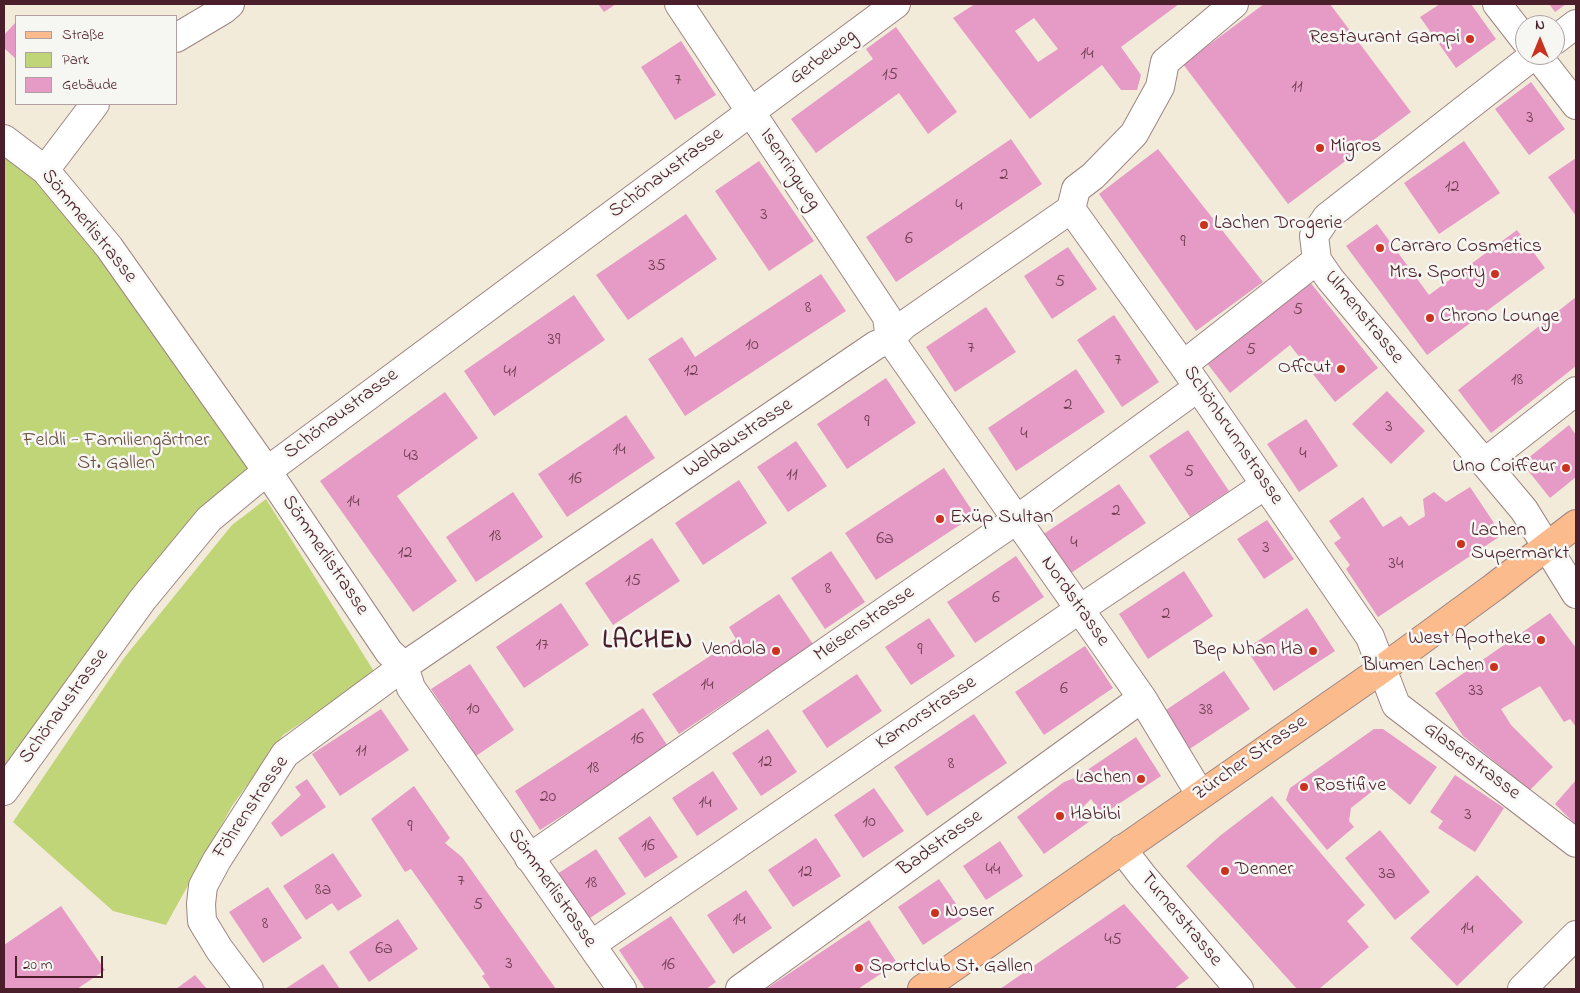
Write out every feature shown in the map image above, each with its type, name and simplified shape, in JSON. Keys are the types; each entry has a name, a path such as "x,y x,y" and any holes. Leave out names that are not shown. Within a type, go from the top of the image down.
{"main road":[{"name":"Zürcher Strasse","path":"922,989 1382,669 1576,524"}],"street":[{"path":"178,37 230,4"},
{"name":"Isenringweg","path":"679,4 888,317 890,339"},
{"name":"Gerbeweg","path":"751,112 896,4"},
{"path":"1071,209 1076,189 1093,176 1134,134 1160,87 1165,62 1234,4"},
{"path":"1497,4 1515,27"},
{"path":"1565,32 1576,24"},
{"name":"Ulmenstrasse","path":"1523,65 1327,217 1314,236 1317,260 1330,279 1524,510 1576,594"},
{"path":"1544,65 1576,105"},
{"path":"45,170 94,105"},
{"name":"Schönaustrasse","path":"4,791 149,592 209,519 267,471 751,112"},
{"name":"Sömmerlistrasse","path":"4,139 45,170 109,247 267,471 389,652 404,666 411,688 622,989"},
{"name":"Waldaustrasse","path":"404,666 876,345 890,339 904,325 1071,209"},
{"name":"Schönbrunnstrasse","path":"1071,209 1183,365 1370,637 1382,669"},
{"path":"1183,365 1317,260"},
{"name":"Nordstrasse","path":"890,339 1142,698 1200,794"},
{"name":"Meisenstrasse","path":"529,858 1016,520 1197,388"},
{"path":"1484,463 1574,399"},
{"name":"Kamorstrasse","path":"591,945 1265,485"},
{"name":"Föhrenstrasse","path":"248,989 219,950 202,922 203,886 217,860 285,754 404,666"},
{"name":"Glaserstrasse","path":"1382,669 1396,705 1576,843"},
{"name":"Badstrasse","path":"740,989 1142,698"},
{"name":"Turnerstrasse","path":"1122,849 1239,989"},
{"path":"1522,989 1576,935"}],"green space":[{"name":"Feldli - Familiengärtner St. Gallen","path":"4,139 45,170 267,471 4,773"},
{"path":"266,499 375,673 283,735 232,806 166,925 113,911 13,822 124,658 232,525"}],"building":[{"path":"598,4 616,4 604,12"},
{"path":"975,4 1179,4 1121,47 1141,75 1137,90 1121,90 1102,65 1030,119 953,18","holes":["1034,18 1058,49 1038,62 1015,31"]},
{"path":"1264,4 1330,4 1411,112 1288,204 1183,64"},
{"path":"1440,4 1471,4 1496,39 1456,68 1420,17"},
{"path":"1549,4 1566,4 1555,12"},
{"path":"15,23 15,58 4,48 4,35"},
{"path":"896,27 957,112 928,134 899,93 816,153 791,119 873,59 866,49"},
{"path":"681,41 716,95 675,120 641,67"},
{"path":"1531,82 1565,129 1529,155 1495,109"},
{"path":"1011,139 1042,184 896,282 866,237"},
{"path":"1464,141 1500,193 1439,234 1404,183"},
{"path":"1158,149 1263,282 1196,331 1099,194"},
{"path":"1576,158 1576,216 1548,177"},
{"path":"759,161 814,241 769,271 715,191"},
{"path":"686,214 717,259 628,320 596,275"},
{"path":"1377,224 1429,295 1517,230 1545,268 1427,355 1346,246"},
{"path":"1068,247 1097,289 1052,319 1024,276"},
{"path":"821,274 846,311 685,416 648,359 682,337 695,357"},
{"path":"1306,277 1378,368 1335,402 1290,345 1230,393 1203,358"},
{"path":"574,295 605,340 494,416 464,371"},
{"path":"1576,297 1576,366 1491,433 1458,390"},
{"path":"986,307 1016,352 955,392 926,347"},
{"path":"1114,315 1159,382 1122,407 1077,340"},
{"path":"1076,369 1105,412 1016,471 988,428"},
{"path":"886,378 916,423 847,469 817,424"},
{"path":"1387,391 1425,431 1391,464 1352,424"},
{"path":"445,392 478,438 397,496 457,581 413,612 320,481"},
{"path":"626,415 655,458 567,517 538,474"},
{"path":"1306,419 1338,466 1299,492 1267,444"},
{"path":"1569,425 1576,435 1576,477 1550,498 1522,463"},
{"path":"1188,430 1229,491 1190,517 1149,456"},
{"path":"796,441 827,486 788,512 757,467"},
{"path":"944,468 975,515 876,580 845,533"},
{"path":"739,480 767,523 703,565 675,523"},
{"path":"1119,484 1146,523 1068,575 1042,535"},
{"path":"1470,487 1502,535 1378,617 1346,569 1350,565 1334,543 1341,538 1329,521 1363,497 1383,527 1401,516 1409,526 1425,516 1423,499 1434,492 1446,502"},
{"path":"513,492 543,537 476,582 446,537"},
{"path":"1267,520 1294,559 1264,579 1237,539"},
{"path":"652,538 680,581 613,625 585,583"},
{"path":"831,551 865,602 825,629 791,578"},
{"path":"1016,556 1044,597 975,643 947,602"},
{"path":"1184,571 1213,616 1148,659 1119,614"},
{"path":"779,594 813,644 679,734 652,694 736,639 729,627"},
{"path":"561,603 589,645 524,688 496,647"},
{"path":"1307,608 1335,651 1274,691 1246,649"},
{"path":"1550,613 1576,648 1576,727 1570,719 1564,722 1540,686 1501,709 1511,725 1553,767 1530,790 1463,736 1435,693"},
{"path":"929,618 955,656 911,685 885,647"},
{"path":"1085,646 1113,688 1044,735 1015,692"},
{"path":"470,664 514,730 476,756 431,689"},
{"path":"1224,671 1250,709 1188,750 1163,712"},
{"path":"857,674 882,711 827,748 802,711"},
{"path":"643,708 669,748 540,830 515,791"},
{"path":"381,709 409,750 340,796 312,754"},
{"path":"974,714 1007,763 927,816 894,767"},
{"path":"768,729 797,772 761,796 732,753"},
{"path":"1374,729 1383,729 1437,767 1410,805 1384,783 1375,789 1351,808 1349,821 1354,827 1327,850 1286,800 1290,788"},
{"path":"1136,737 1161,776 1102,815 1091,799 1081,809 1090,821 1044,854 1017,817 1064,782 1077,777"},
{"path":"713,771 738,809 697,836 672,798"},
{"path":"1455,775 1504,808 1475,852 1438,828 1443,821 1430,812"},
{"path":"307,779 326,807 281,837 271,823 301,795 295,787"},
{"path":"1576,780 1576,825 1555,804"},
{"path":"414,786 450,838 445,843 462,857 556,989 491,989 482,976 485,974 411,869 405,872 371,819"},
{"path":"874,788 904,831 863,858 834,815"},
{"path":"1272,796 1365,905 1347,921 1369,947 1319,989 1297,989 1186,866 1221,835"},
{"path":"650,816 678,857 645,878 618,838"},
{"path":"1380,830 1430,892 1395,920 1345,858"},
{"path":"816,838 841,876 793,907 768,870"},
{"path":"1000,841 1023,876 986,900 963,866"},
{"path":"596,849 626,894 587,920 557,874"},
{"path":"333,853 362,896 338,911 332,903 306,920 283,886"},
{"path":"1477,875 1523,922 1457,986 1410,938"},
{"path":"939,879 965,917 923,945 898,907"},
{"path":"268,887 302,938 263,963 229,912"},
{"path":"746,890 772,928 733,954 707,915"},
{"path":"1124,904 1189,978 1174,989 1000,989"},
{"path":"61,906 105,970 77,989 4,989 4,945"},
{"path":"671,916 716,982 706,989 645,989 619,950"},
{"path":"398,919 418,949 369,982 349,952"},
{"path":"869,920 897,963 858,989 766,989"},
{"path":"323,964 340,989 285,989"},
{"path":"195,975 207,989 176,989"}],"place":[{"name":"Restaurant Gampi","path":"1470,39"},
{"name":"Migros","path":"1320,148"},
{"name":"Lachen Drogerie","path":"1204,225"},
{"name":"Carraro Cosmetics","path":"1380,248"},
{"name":"Mrs. Sporty","path":"1495,274"},
{"name":"Chrono Lounge","path":"1430,318"},
{"name":"Offcut","path":"1341,369"},
{"name":"Uno Coiffeur","path":"1566,468"},
{"name":"Exüp Sultan","path":"940,519"},
{"name":"Lachen Supermarkt","path":"1461,544"},
{"name":"West Apotheke","path":"1541,640"},
{"name":"Vendola","path":"776,651"},
{"name":"Bep Nhan Ha","path":"1313,651"},
{"name":"Blumen Lachen","path":"1494,667"},
{"name":"Lachen","path":"1141,779"},
{"name":"Rostifive","path":"1304,787"},
{"name":"Habibi","path":"1060,816"},
{"name":"Denner","path":"1225,871"},
{"name":"Noser","path":"935,913"},
{"name":"Sportclub St. Gallen","path":"859,968"}],"district":[{"name":"LACHEN","path":"648,643"}]}
